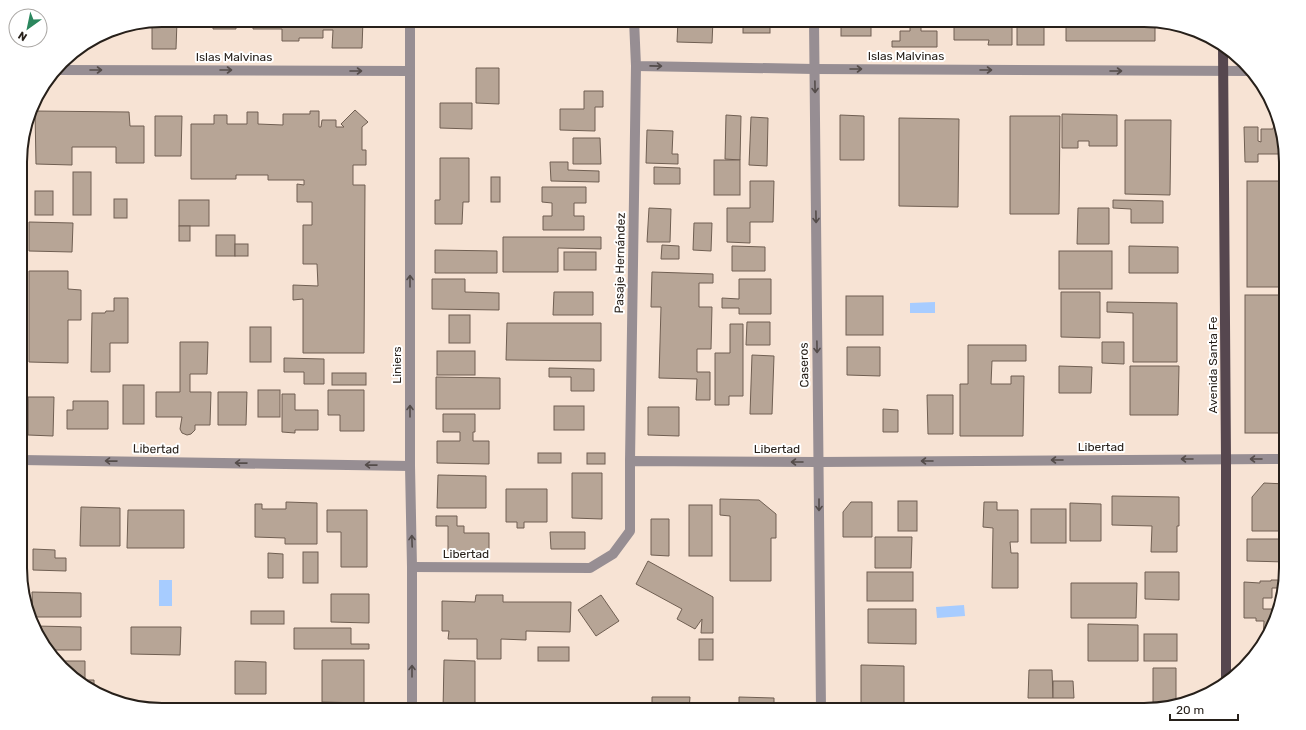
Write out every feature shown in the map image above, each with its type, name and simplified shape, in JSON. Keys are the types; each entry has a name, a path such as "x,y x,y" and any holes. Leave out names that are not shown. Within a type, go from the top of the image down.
{"main road":[{"name":"Avenida Santa Fe","path":"1223,53 1226,674"}],"street":[{"name":"Liniers","path":"410,27 410,466 412,703"},
{"path":"634,27 636,66"},
{"name":"Caseros","path":"814,27 821,703"},
{"name":"Islas Malvinas","path":"636,66 814,69 1243,71"},
{"name":"Pasaje Hernández","path":"630,461 636,66"},
{"name":"Islas Malvinas","path":"64,70 410,71"},
{"name":"Libertad","path":"412,567 590,568 613,554 630,531 630,461 818,462 1279,459"},
{"name":"Libertad","path":"27,460 410,466"}],"water":[{"path":"935,302 935,313 910,313 910,303"},
{"path":"159,580 172,580 172,606 159,606"},
{"path":"964,605 965,616 937,618 936,607"}],"building":[{"path":"177,27 176,49 152,49 152,28"},
{"path":"213,27 236,27 236,29 213,29"},
{"path":"253,27 363,27 362,48 332,48 333,30 323,30 323,38 299,38 299,41 282,41 282,29 253,29"},
{"path":"678,27 713,27 712,43 677,42"},
{"path":"743,27 770,27 770,33 743,33"},
{"path":"841,27 871,27 871,36 841,36"},
{"path":"910,27 921,27 921,31 937,31 937,47 892,47 892,41 900,41 900,31 910,31"},
{"path":"954,27 1012,27 1012,45 988,45 989,40 954,40"},
{"path":"1017,27 1044,27 1044,45 1017,45"},
{"path":"1066,27 1155,28 1155,41 1066,41"},
{"path":"476,68 499,68 499,104 476,103"},
{"path":"584,91 603,91 603,107 595,107 595,131 560,130 560,109 584,109"},
{"path":"440,103 472,103 472,129 440,128"},
{"path":"355,110 368,122 362,127 362,150 366,150 366,165 353,165 353,185 365,185 364,353 303,353 303,299 293,300 293,285 318,286 317,264 303,264 303,225 312,225 312,202 297,202 297,184 304,185 304,180 268,180 268,175 236,175 236,179 191,179 191,124 214,124 214,115 227,115 227,124 247,124 247,112 258,112 258,124 283,125 283,114 310,114 310,111 319,111 319,127 321,127 322,120 336,120 336,127 344,127 341,124"},
{"path":"37,111 129,112 130,126 144,126 144,163 116,163 116,147 72,147 72,165 36,164 35,116"},
{"path":"1062,114 1117,115 1117,146 1089,146 1089,141 1078,141 1078,148 1062,148"},
{"path":"726,115 741,116 740,160 725,159"},
{"path":"840,115 864,116 864,160 840,160"},
{"path":"155,116 182,116 181,156 155,156"},
{"path":"1010,116 1060,116 1059,214 1010,214"},
{"path":"751,117 768,118 767,166 749,165"},
{"path":"899,118 959,119 958,207 899,206"},
{"path":"1125,120 1171,120 1170,195 1125,194"},
{"path":"1274,126 1279,154 1258,154 1258,162 1245,162 1244,127 1258,127 1258,141 1261,142 1261,129 1273,129"},
{"path":"647,130 673,131 672,154 678,154 678,164 646,163"},
{"path":"573,138 600,138 601,164 573,164"},
{"path":"440,158 469,158 469,202 463,202 462,224 435,224 435,200 440,200"},
{"path":"714,160 740,160 740,195 714,195"},
{"path":"550,162 568,162 568,170 599,171 599,182 551,181"},
{"path":"654,167 680,168 680,184 654,184"},
{"path":"73,172 91,172 91,215 73,215"},
{"path":"491,177 500,177 500,202 491,202"},
{"path":"750,181 774,181 773,222 750,222 750,243 727,242 727,208 750,208"},
{"path":"1247,181 1279,181 1279,287 1247,287"},
{"path":"542,187 586,187 586,203 574,203 574,216 584,216 584,230 543,230 543,216 552,216 552,203 542,202"},
{"path":"35,191 53,191 53,215 35,215"},
{"path":"114,199 127,199 127,218 114,218"},
{"path":"179,200 209,200 209,226 179,226"},
{"path":"1113,200 1163,201 1163,223 1131,223 1131,209 1113,208"},
{"path":"649,208 671,209 670,242 647,242"},
{"path":"1078,208 1109,208 1109,244 1077,244"},
{"path":"29,222 73,223 72,252 29,251"},
{"path":"694,223 712,223 711,251 693,250"},
{"path":"179,226 190,226 190,241 179,241"},
{"path":"216,235 235,235 235,256 216,256"},
{"path":"503,237 601,237 601,249 558,248 558,272 503,272"},
{"path":"235,244 248,244 248,256 235,256"},
{"path":"662,245 679,246 679,259 661,259"},
{"path":"732,246 765,247 765,271 732,271"},
{"path":"1129,246 1178,247 1178,273 1129,273"},
{"path":"435,250 497,251 497,273 435,273"},
{"path":"1059,251 1112,251 1112,289 1059,289"},
{"path":"564,252 596,252 596,270 564,270"},
{"path":"29,271 68,271 68,289 81,290 81,320 68,320 68,363 29,362"},
{"path":"652,272 713,274 713,283 699,283 699,307 712,307 711,349 697,349 697,372 710,372 710,400 696,400 697,379 659,378 661,307 651,307"},
{"path":"432,279 465,279 465,292 499,293 499,310 432,309"},
{"path":"739,279 771,279 771,314 739,314 739,308 722,308 722,298 739,299"},
{"path":"554,292 593,292 593,315 553,315"},
{"path":"1061,292 1100,292 1100,338 1061,337"},
{"path":"1245,295 1279,295 1279,433 1245,433"},
{"path":"846,296 883,296 883,335 846,335"},
{"path":"114,298 128,298 128,343 110,343 110,372 91,372 92,313 114,311"},
{"path":"1107,302 1177,303 1177,362 1133,362 1133,313 1107,312"},
{"path":"449,315 470,315 470,343 449,343"},
{"path":"747,322 770,322 770,345 746,345"},
{"path":"507,323 601,323 601,361 506,360"},
{"path":"730,324 743,324 743,396 729,396 729,405 715,405 715,353 730,353"},
{"path":"250,327 271,327 271,362 250,362"},
{"path":"180,342 208,342 207,374 190,374 190,392 211,392 210,425 195,425 195,430 191,434 187,435 182,433 180,429 182,417 156,417 156,392 180,392"},
{"path":"1102,342 1124,342 1124,364 1102,363"},
{"path":"968,345 1026,345 1026,361 992,361 991,384 1011,384 1011,376 1024,376 1023,436 960,436 960,384 968,384"},
{"path":"847,347 880,347 880,376 847,375"},
{"path":"437,351 475,351 475,375 437,375"},
{"path":"752,355 774,356 772,414 750,414"},
{"path":"284,358 324,359 324,384 304,384 304,372 284,372"},
{"path":"1059,366 1092,367 1091,393 1059,393"},
{"path":"1130,366 1179,366 1178,415 1130,415"},
{"path":"549,368 594,369 594,391 571,391 571,377 549,377"},
{"path":"332,373 366,373 366,385 332,385"},
{"path":"436,377 500,378 500,409 436,409"},
{"path":"123,385 144,385 144,424 123,424"},
{"path":"258,390 280,390 280,417 258,417"},
{"path":"328,390 364,390 364,431 340,431 340,415 328,415"},
{"path":"218,392 247,392 246,425 218,425"},
{"path":"282,394 295,394 295,410 318,410 318,430 295,430 295,433 282,432"},
{"path":"927,395 953,395 953,434 928,434"},
{"path":"28,397 54,397 53,436 28,435"},
{"path":"73,401 108,401 108,429 67,429 67,410 73,410"},
{"path":"554,406 584,406 584,430 554,430"},
{"path":"648,407 679,407 679,436 648,435"},
{"path":"883,409 898,410 898,432 883,432"},
{"path":"443,414 475,414 475,432 473,432 473,441 489,441 489,464 437,463 437,441 460,441 460,432 443,432"},
{"path":"538,453 561,453 561,463 538,463"},
{"path":"587,453 605,453 605,464 587,464"},
{"path":"572,473 602,473 602,519 572,518"},
{"path":"438,475 486,476 486,508 437,508"},
{"path":"1264,483 1279,484 1279,531 1252,531 1252,497"},
{"path":"506,489 547,489 547,522 524,522 524,528 517,528 517,522 506,522"},
{"path":"1112,496 1179,497 1177,552 1151,552 1152,526 1112,525"},
{"path":"720,499 759,500 776,514 776,538 771,538 771,581 730,581 730,516 720,515"},
{"path":"898,501 917,501 917,531 898,531"},
{"path":"286,502 317,503 317,544 285,544 285,538 255,537 255,504 262,504 262,509 286,509"},
{"path":"851,502 872,502 872,537 843,537 843,512"},
{"path":"984,502 997,502 997,510 1018,510 1018,542 1010,542 1011,553 1018,553 1018,588 992,588 993,528 983,527"},
{"path":"1070,503 1101,504 1101,541 1070,541"},
{"path":"689,505 712,505 712,556 689,556"},
{"path":"81,507 120,508 120,546 80,546"},
{"path":"1031,509 1066,509 1066,543 1031,543"},
{"path":"128,510 184,510 184,548 127,548"},
{"path":"327,510 367,510 367,567 341,567 341,532 327,532"},
{"path":"436,516 457,516 457,526 464,526 464,533 489,533 489,551 448,551 448,526 436,526"},
{"path":"651,519 669,519 669,556 651,555"},
{"path":"550,532 585,532 585,549 551,549"},
{"path":"875,537 912,537 911,568 875,568"},
{"path":"1247,539 1279,539 1279,562 1247,561"},
{"path":"33,549 55,550 55,558 66,558 66,571 33,570"},
{"path":"303,552 318,552 318,583 303,583"},
{"path":"268,553 283,554 283,578 268,578"},
{"path":"648,561 713,597 713,633 701,633 702,619 695,629 677,619 682,609 636,584"},
{"path":"867,572 913,572 913,601 867,601"},
{"path":"1145,572 1179,572 1179,600 1145,599"},
{"path":"1279,580 1277,588 1272,588 1272,598 1263,598 1263,609 1272,609 1264,630 1264,621 1256,621 1256,618 1244,618 1244,582 1260,583 1260,581"},
{"path":"1071,583 1137,583 1136,618 1071,618"},
{"path":"32,592 81,593 81,617 36,617 33,605"},
{"path":"331,594 369,594 369,623 331,622"},
{"path":"476,595 503,595 503,602 571,602 570,632 526,631 526,640 501,639 501,659 477,659 477,639 448,639 449,631 442,631 442,601 475,602"},
{"path":"601,595 619,621 596,636 578,610"},
{"path":"868,609 916,609 916,644 868,643"},
{"path":"251,611 284,611 284,624 251,624"},
{"path":"1088,624 1138,625 1138,661 1088,661"},
{"path":"40,626 81,627 81,650 55,650"},
{"path":"131,627 181,627 180,655 131,654"},
{"path":"294,628 351,628 351,644 369,644 369,649 294,649"},
{"path":"1144,634 1177,634 1177,661 1144,661"},
{"path":"699,639 713,639 713,660 699,660"},
{"path":"538,647 569,647 569,661 538,661"},
{"path":"322,660 364,660 364,703 322,702"},
{"path":"444,660 475,661 475,703 443,703"},
{"path":"65,661 85,661 85,678"},
{"path":"235,661 266,662 266,694 235,694"},
{"path":"861,665 904,666 904,703 861,703"},
{"path":"1153,668 1176,668 1176,699 1153,703"},
{"path":"1029,670 1052,670 1053,698 1028,698"},
{"path":"88,680 94,680 94,684"},
{"path":"1053,681 1073,681 1074,698 1053,698"},
{"path":"652,697 690,697 690,703 652,703"},
{"path":"739,697 774,698 774,703 739,703"}]}
